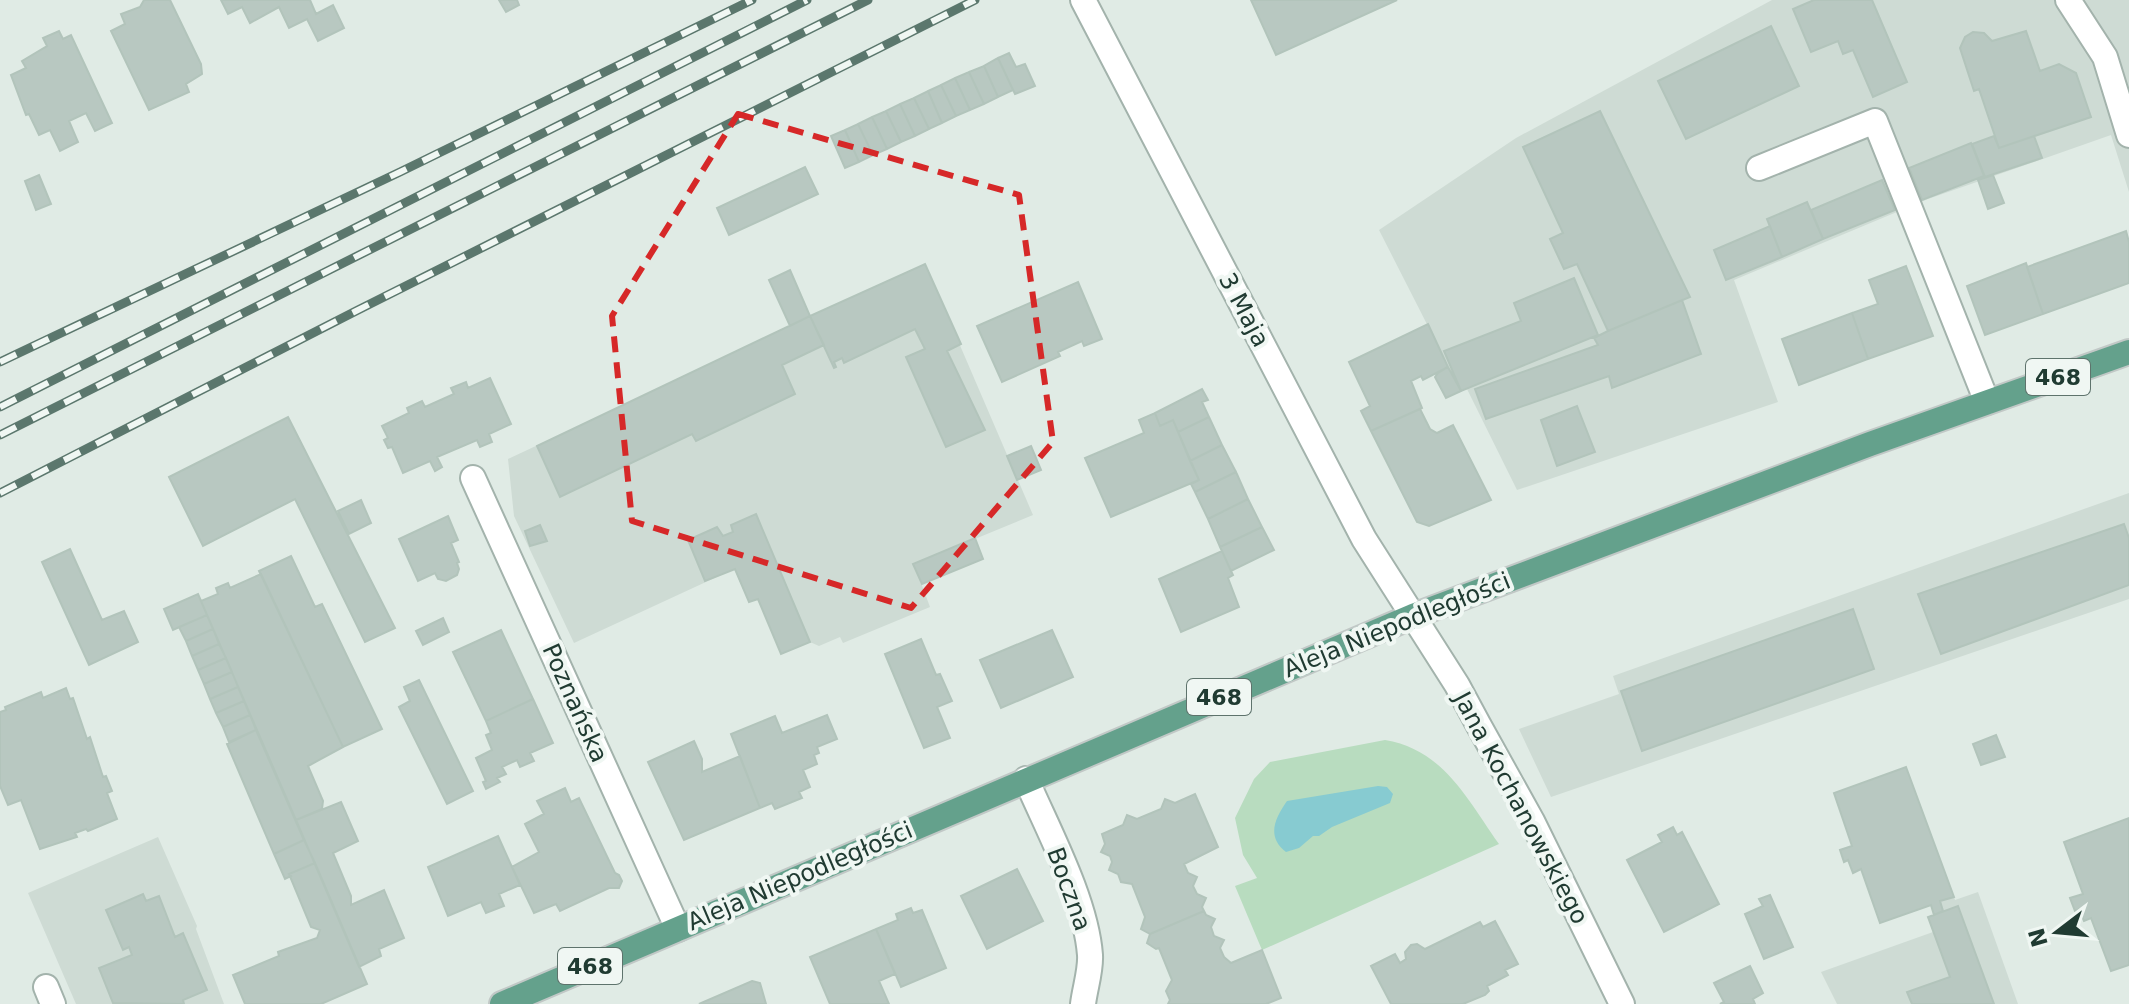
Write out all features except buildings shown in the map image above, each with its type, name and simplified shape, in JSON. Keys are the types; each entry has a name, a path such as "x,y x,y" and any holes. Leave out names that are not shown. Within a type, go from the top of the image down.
{"main road":[{"name":"Aleja Niepodległości","path":"502,1004 1413,616 1857,448 2129,352"}],"street":[{"name":"3 Maja","path":"1083,0 1364,539 1413,616"},
{"path":"2068,0 2105,57 2129,135"},
{"path":"1759,168 1875,121 1987,402"},
{"name":"Poznańska","path":"473,478 678,929"},
{"name":"Jana Kochanowskiego","path":"1413,616 1457,685 1532,821 1622,1004"},
{"name":"Boczna","path":"1026,779 1072,888 1087,933 1090,958 1083,1004"}],"highlighted area":[{"path":"738,114 1019,195 1053,442 911,608 632,521 612,316"}],"shaded area":[{"path":"1772,0 2129,0 2129,192 2111,135 1928,199 1734,280 1778,402 1517,490 1467,389 1461,391 1379,230 1516,138"},
{"path":"925,264 1033,515 914,564 930,607 843,643 840,637 819,646 810,642 781,654 758,599 749,602 734,569 574,643 514,516 508,459"},
{"path":"2129,493 2129,599 1551,797 1519,729 1619,694 1613,676"},
{"path":"158,837 197,926 224,1004 76,1004 28,893"},
{"path":"1978,892 2018,1004 1837,1004 1821,972 1933,932 1928,917 1943,911 1940,901 1954,897 1955,900"}],"green space":[{"path":"1385,740 1406,745 1439,765 1499,844 1262,950 1235,886 1257,878 1243,855 1235,818 1254,779 1270,762"}],"water":[{"path":"1387,787 1393,794 1390,803 1313,836 1299,848 1286,852 1276,840 1274,827 1287,801"}],"railway":[{"path":"0,362 752,0"},
{"path":"0,407 807,0"},
{"path":"0,435 868,0"},
{"path":"0,493 975,0"}]}
